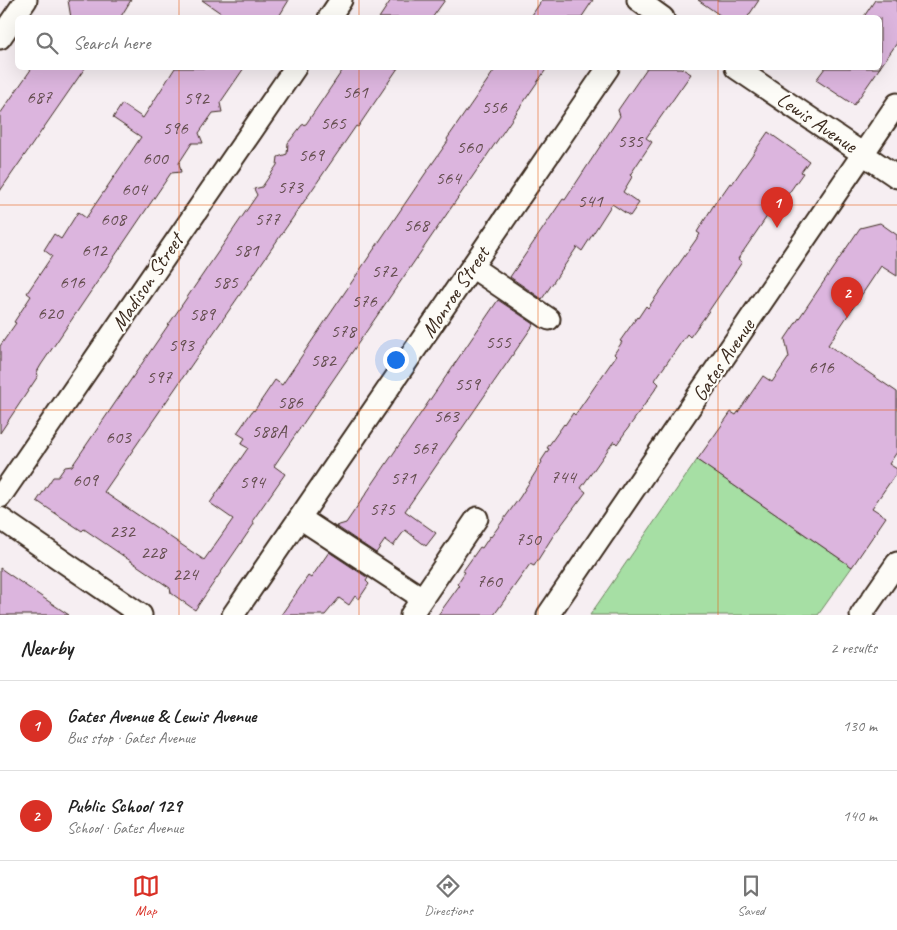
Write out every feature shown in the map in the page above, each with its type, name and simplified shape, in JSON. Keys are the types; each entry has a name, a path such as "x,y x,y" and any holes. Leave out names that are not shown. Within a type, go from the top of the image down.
{"street":[{"path":"16,15 26,0"},
{"path":"331,15 341,0"},
{"path":"0,38 15,16"},
{"name":"Madison Street","path":"0,497 293,70"},
{"name":"Monroe Street","path":"233,615 607,70"},
{"name":"Lewis Avenue","path":"739,70 897,177"},
{"name":"Gates Avenue","path":"548,615 897,104"},
{"path":"472,267 549,319"},
{"path":"0,518 141,615"},
{"path":"300,518 416,607 477,518"},
{"path":"861,615 897,563"}],"green space":[{"path":"697,460 852,567 818,615 590,615"}],"building":[{"path":"68,0 131,0 122,15 70,15"},
{"path":"202,0 289,0 280,15 224,15"},
{"path":"391,0 445,0 434,15 381,15"},
{"path":"542,0 593,0 583,15 532,15"},
{"path":"698,0 759,0 749,15 720,15"},
{"path":"875,0 897,0 897,43 882,65 882,15 865,15"},
{"path":"31,70 84,70 0,191 0,114"},
{"path":"174,70 243,70 220,103 222,112 213,113 199,133 203,143 192,143 179,163 181,172 171,173 41,365 37,372 38,376 0,433 0,346 31,296 27,293 52,256 44,250 54,234 61,239 78,212 86,218 141,137 113,118 122,104 143,118"},
{"path":"343,70 397,70 104,492 204,560 233,519 210,503 248,448 241,444 245,438 237,433 253,410 275,380 282,385 495,70 546,70 274,466 285,474 253,520 254,524 195,610 171,593 170,588 84,529 82,531 37,501 53,477 58,477 65,467 72,466 257,195 254,189 262,187 277,165 278,157 287,154 288,143 302,125 306,124"},
{"path":"646,70 684,70 691,74 646,138 652,142 630,175 632,177 623,192 639,203 630,216 612,204 582,251 577,247 542,299 510,277 563,199 565,200 620,116 618,110"},
{"path":"824,70 879,70 854,105 816,80"},
{"path":"768,132 809,161 801,172 803,173 774,214 770,212 738,259 742,262 704,318 690,337 687,334 655,380 659,384 617,444 614,441 581,488 586,492 553,536 534,566 530,564 494,615 438,615 459,586 457,584 465,572 463,571 520,497 542,462 549,449 547,448 573,413 575,415 616,356 614,354 622,342 620,341 646,306 648,308 700,234 697,232 720,195 730,183 732,184"},
{"path":"880,223 897,235 897,276 881,266 828,345 897,392 897,452 889,464 897,469 897,472 872,508 886,517 852,567 697,460 731,412 736,415 763,376 772,382 789,357 785,339 860,228"},
{"path":"498,300 534,324 405,511 436,533 426,546 405,530 393,546 385,540 376,553 336,526 346,523"},
{"path":"329,552 368,578 366,581 369,584 359,599 355,596 349,605 339,598 325,615 281,615 308,576 311,578"},
{"path":"0,568 42,597 69,615 0,615"}],"place":[{"name":"Gates Avenue & Lewis Avenue","path":"777,228"},
{"name":"Public School 129","path":"847,318"}]}
